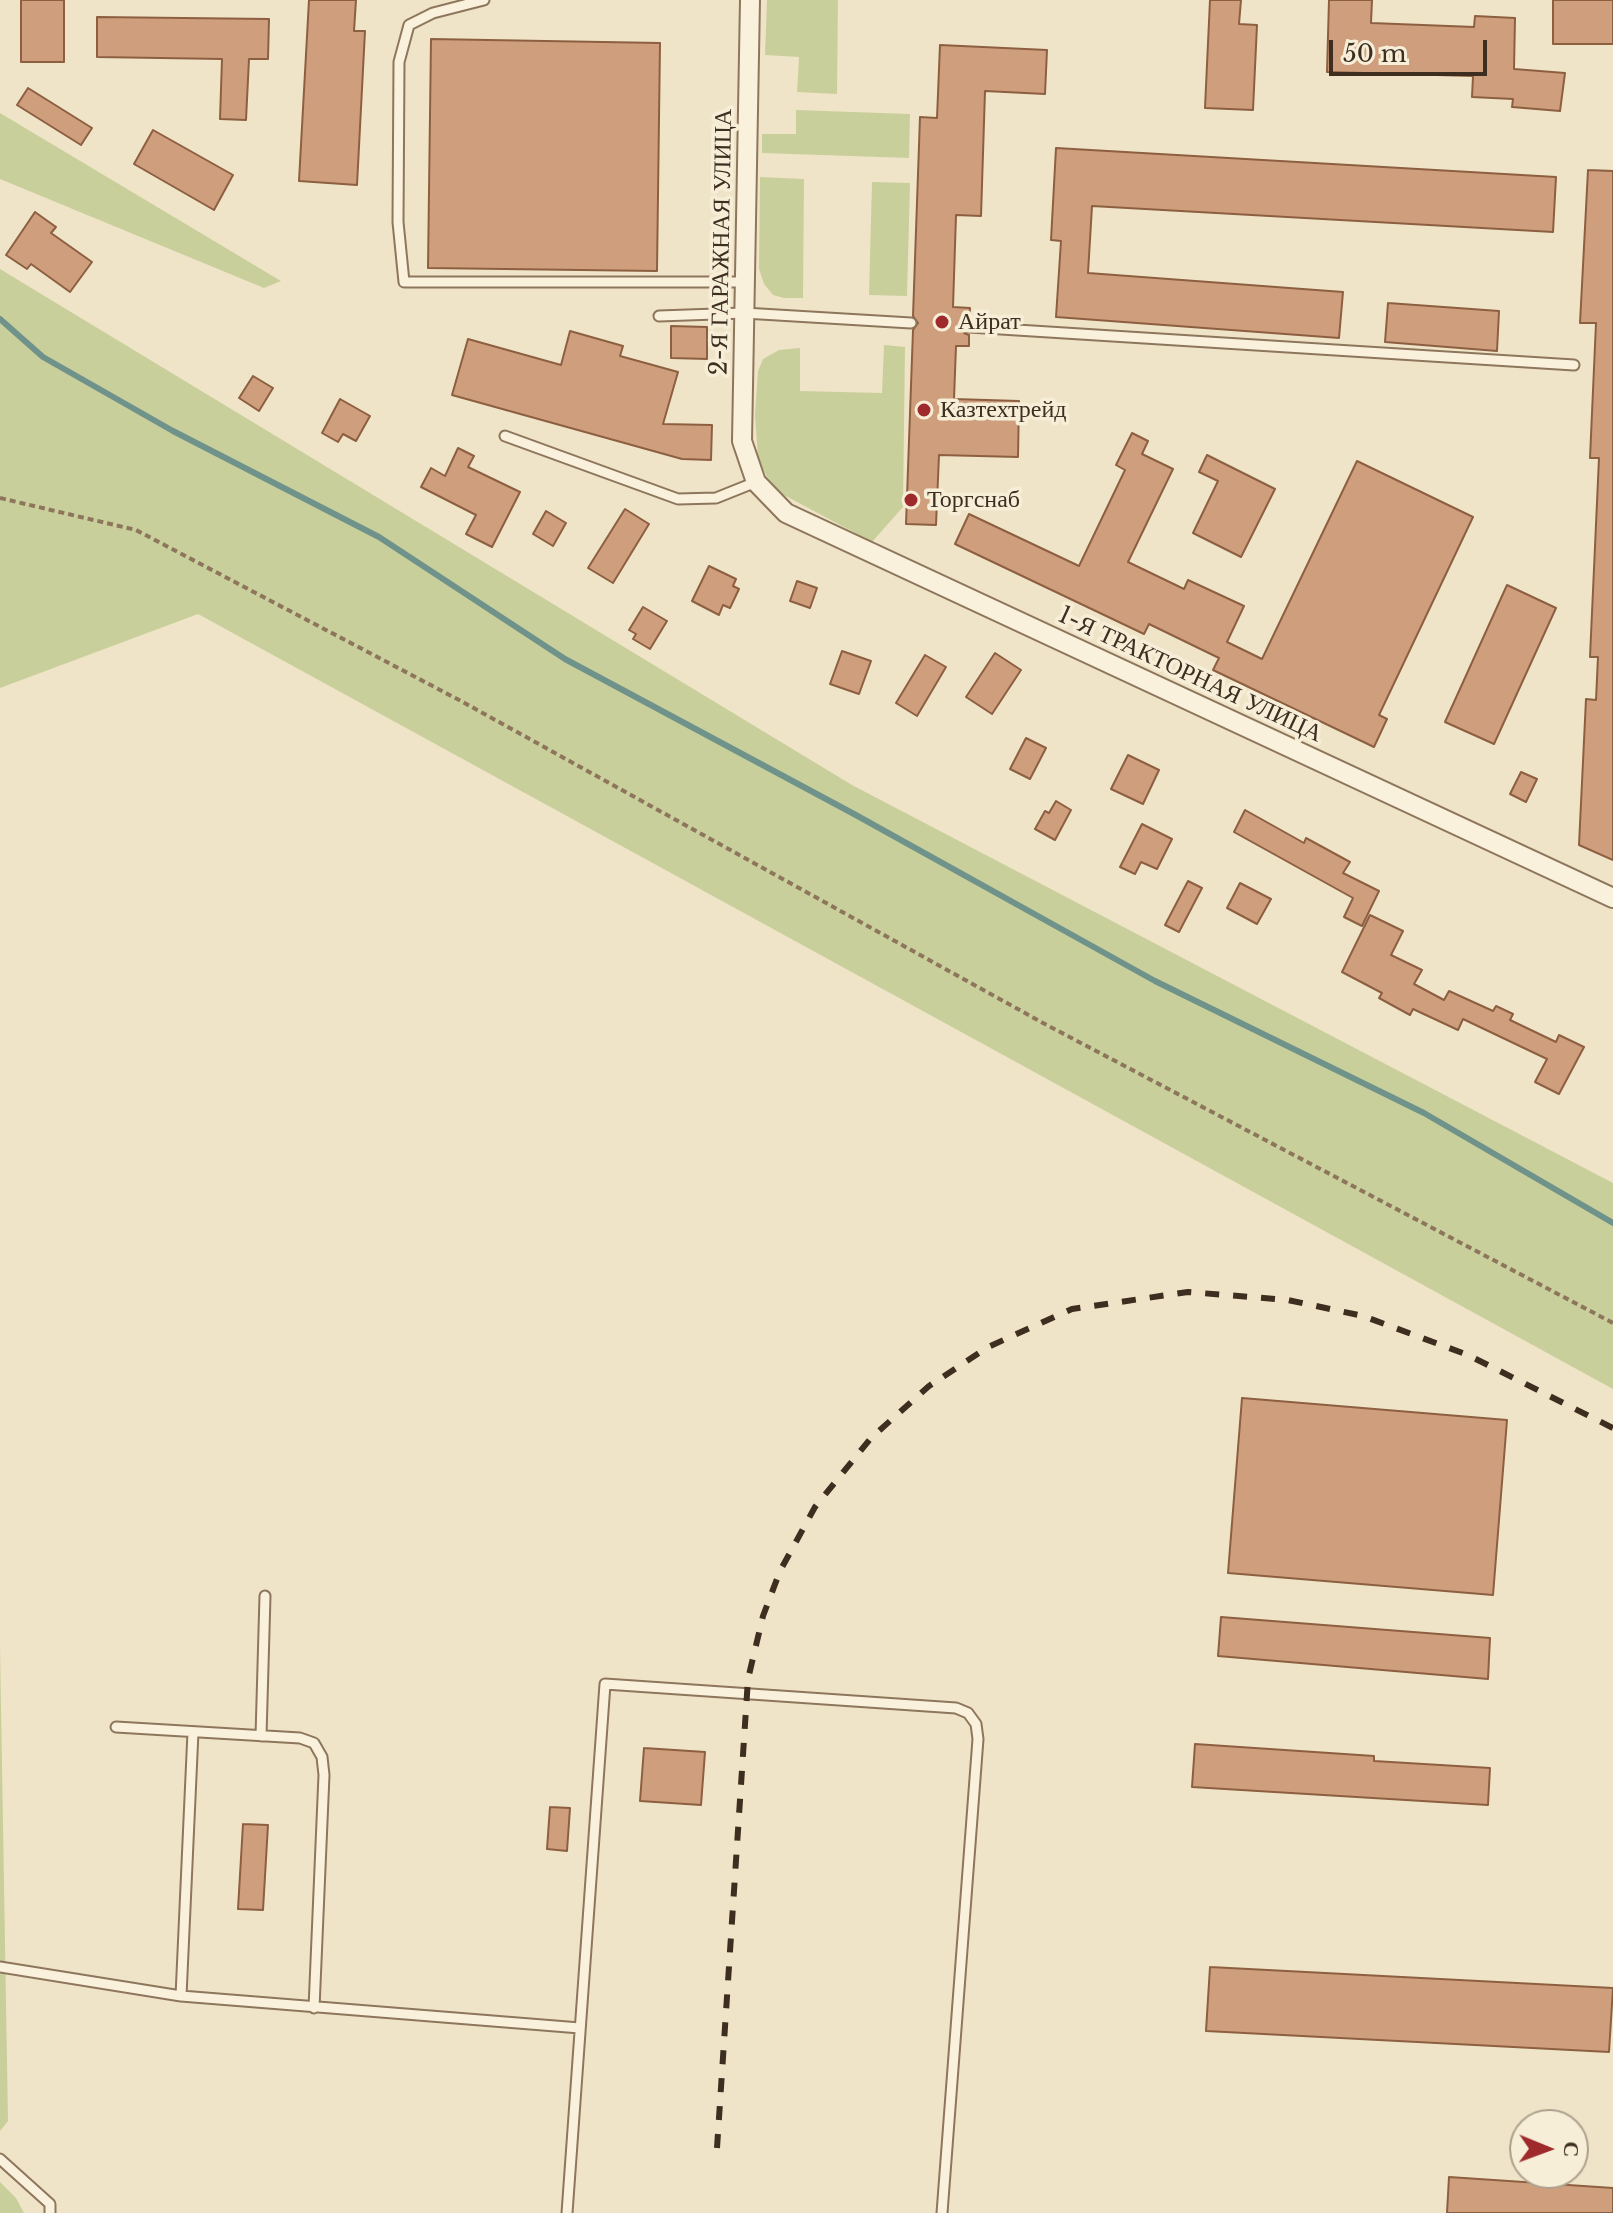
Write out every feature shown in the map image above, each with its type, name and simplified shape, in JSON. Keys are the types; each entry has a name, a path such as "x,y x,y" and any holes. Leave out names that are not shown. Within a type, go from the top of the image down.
{"street":[{"name":"2-Я ГАРАЖНАЯ УЛИЦА","path":"750,0 742,441 756,482"},
{"name":"1-Я ТРАКТОРНАЯ УЛИЦА","path":"756,482 786,513 1613,898"}],"lane":[{"path":"484,0 433,13 409,25 399,62 398,222 404,282 745,282"},
{"path":"659,316 744,313 911,323"},
{"path":"969,327 1574,365"},
{"path":"505,436 678,499 716,498 756,482"},
{"path":"261,1736 265,1596"},
{"path":"567,2213 605,1684 956,1708 968,1713 976,1724 978,1739 942,2213"},
{"path":"116,1727 300,1738 314,1743 322,1757 324,1775 314,2008"},
{"path":"181,1996 193,1732"},
{"path":"0,1967 181,1996 580,2028"},
{"path":"0,2159 50,2204 50,2213"}],"path":[{"path":"0,498 136,530 461,701 1043,1023 1613,1323"}],"green space":[{"path":"767,0 838,0 837,94 797,92 799,57 765,55"},
{"path":"796,110 910,114 909,158 762,153 762,134 796,134"},
{"path":"0,113 281,281 264,288 0,179"},
{"path":"760,177 804,179 803,298 773,295 764,284 759,269"},
{"path":"872,182 910,183 907,296 869,295"},
{"path":"0,269 852,785 1613,1183 1613,1389 198,614 0,688"},
{"path":"884,345 905,347 903,507 872,542 782,494 767,477 758,458 755,415 758,371 763,359 779,350 800,348 800,391 882,393"},
{"path":"0,1645 8,2121 0,2131"},
{"path":"0,2182 16,2198 24,2213 0,2213"}],"building":[{"path":"21,0 64,0 64,62 21,62"},
{"path":"309,0 356,0 354,31 365,31 357,185 299,181"},
{"path":"1210,0 1241,0 1239,24 1257,25 1253,110 1205,108"},
{"path":"1329,0 1372,0 1371,23 1474,27 1475,16 1515,18 1514,69 1565,73 1560,111 1512,107 1513,99 1472,97 1473,76 1327,72"},
{"path":"1553,0 1613,0 1613,44 1553,44"},
{"path":"97,17 269,19 268,59 249,59 246,120 220,119 222,59 97,57"},
{"path":"431,39 660,43 657,271 428,268"},
{"path":"940,45 1047,50 1045,94 985,91 981,216 956,215 953,307 970,308 969,320 963,322 962,327 964,333 969,335 969,346 956,346 954,399 1019,401 1018,457 939,455 936,525 906,524 913,330 918,323 913,316 920,117 937,118"},
{"path":"28,88 92,128 81,145 17,105"},
{"path":"153,130 233,175 214,210 134,164"},
{"path":"1056,148 1556,177 1553,232 1092,206 1088,273 1343,292 1339,338 1056,317 1061,241 1051,240"},
{"path":"1588,170 1613,171 1613,860 1579,845 1586,699 1596,700 1598,657 1590,657 1599,458 1590,458 1596,323 1580,323"},
{"path":"35,212 56,227 51,233 92,262 70,292 31,264 27,269 6,255"},
{"path":"1388,303 1499,311 1497,351 1385,342"},
{"path":"671,326 707,327 707,359 671,358"},
{"path":"570,331 623,346 620,356 678,372 663,424 712,425 711,460 682,459 452,395 468,339 561,365"},
{"path":"253,376 273,388 259,411 239,398"},
{"path":"340,399 370,416 356,441 343,434 338,442 322,433"},
{"path":"1132,433 1148,441 1142,454 1173,469 1128,562 1184,589 1188,580 1244,606 1227,642 1262,659 1357,461 1473,517 1379,715 1387,719 1374,747 1213,670 1219,658 1149,624 1144,634 955,544 969,514 1079,566 1125,470 1116,465"},
{"path":"458,448 474,456 468,467 520,492 492,547 466,534 476,515 421,487 431,468 445,476"},
{"path":"1207,455 1275,489 1241,557 1193,533 1218,481 1199,472"},
{"path":"625,509 649,524 613,583 588,568"},
{"path":"546,511 566,523 553,546 533,534"},
{"path":"709,566 736,579 733,586 739,589 730,608 723,605 719,615 692,601"},
{"path":"797,581 817,588 810,608 790,601"},
{"path":"1507,585 1556,608 1494,744 1445,722"},
{"path":"643,607 667,621 650,649 633,639 636,634 629,630"},
{"path":"842,651 871,661 859,694 830,684"},
{"path":"995,653 1021,670 992,714 966,697"},
{"path":"925,655 946,667 917,716 896,703"},
{"path":"1026,738 1046,748 1030,779 1010,769"},
{"path":"1128,755 1159,770 1143,804 1111,789"},
{"path":"1521,772 1537,779 1526,802 1510,794"},
{"path":"1056,801 1071,810 1055,840 1035,829 1045,811 1049,813"},
{"path":"1245,810 1304,843 1306,838 1350,862 1343,873 1379,891 1362,926 1344,917 1353,898 1234,832"},
{"path":"1142,824 1172,839 1157,869 1141,862 1135,874 1120,867"},
{"path":"1188,881 1202,888 1179,932 1165,925"},
{"path":"1240,883 1271,899 1257,924 1227,908"},
{"path":"1370,915 1403,931 1391,955 1422,970 1414,984 1444,1000 1449,991 1493,1011 1496,1006 1513,1014 1510,1020 1556,1042 1559,1035 1584,1047 1559,1094 1535,1082 1547,1059 1463,1019 1458,1030 1413,1009 1410,1015 1379,998 1382,993 1342,972"},
{"path":"1242,1398 1507,1420 1493,1595 1228,1573"},
{"path":"1221,1617 1490,1638 1488,1679 1218,1656"},
{"path":"1195,1744 1374,1756 1374,1761 1490,1768 1488,1805 1192,1787"},
{"path":"644,1748 705,1752 701,1805 640,1801"},
{"path":"550,1807 570,1808 567,1851 547,1849"},
{"path":"243,1824 268,1825 263,1910 238,1909"},
{"path":"1210,1967 1613,1988 1609,2052 1206,2031"},
{"path":"1449,2177 1509,2181 1509,2189 1613,2188 1613,2213 1447,2213"}],"waterway":[{"path":"0,319 43,357 173,431 379,537 565,659 1155,981 1424,1113 1613,1223"}],"railway":[{"path":"717,2148 748,1679 763,1616 780,1571 815,1507 871,1438 929,1386 988,1347 1072,1309 1188,1292 1288,1300 1363,1316 1468,1355 1613,1428"}],"place":[{"name":"Айрат","path":"942,322"},
{"name":"Казтехтрейд","path":"924,410"},
{"name":"Торгснаб","path":"911,500"}]}
